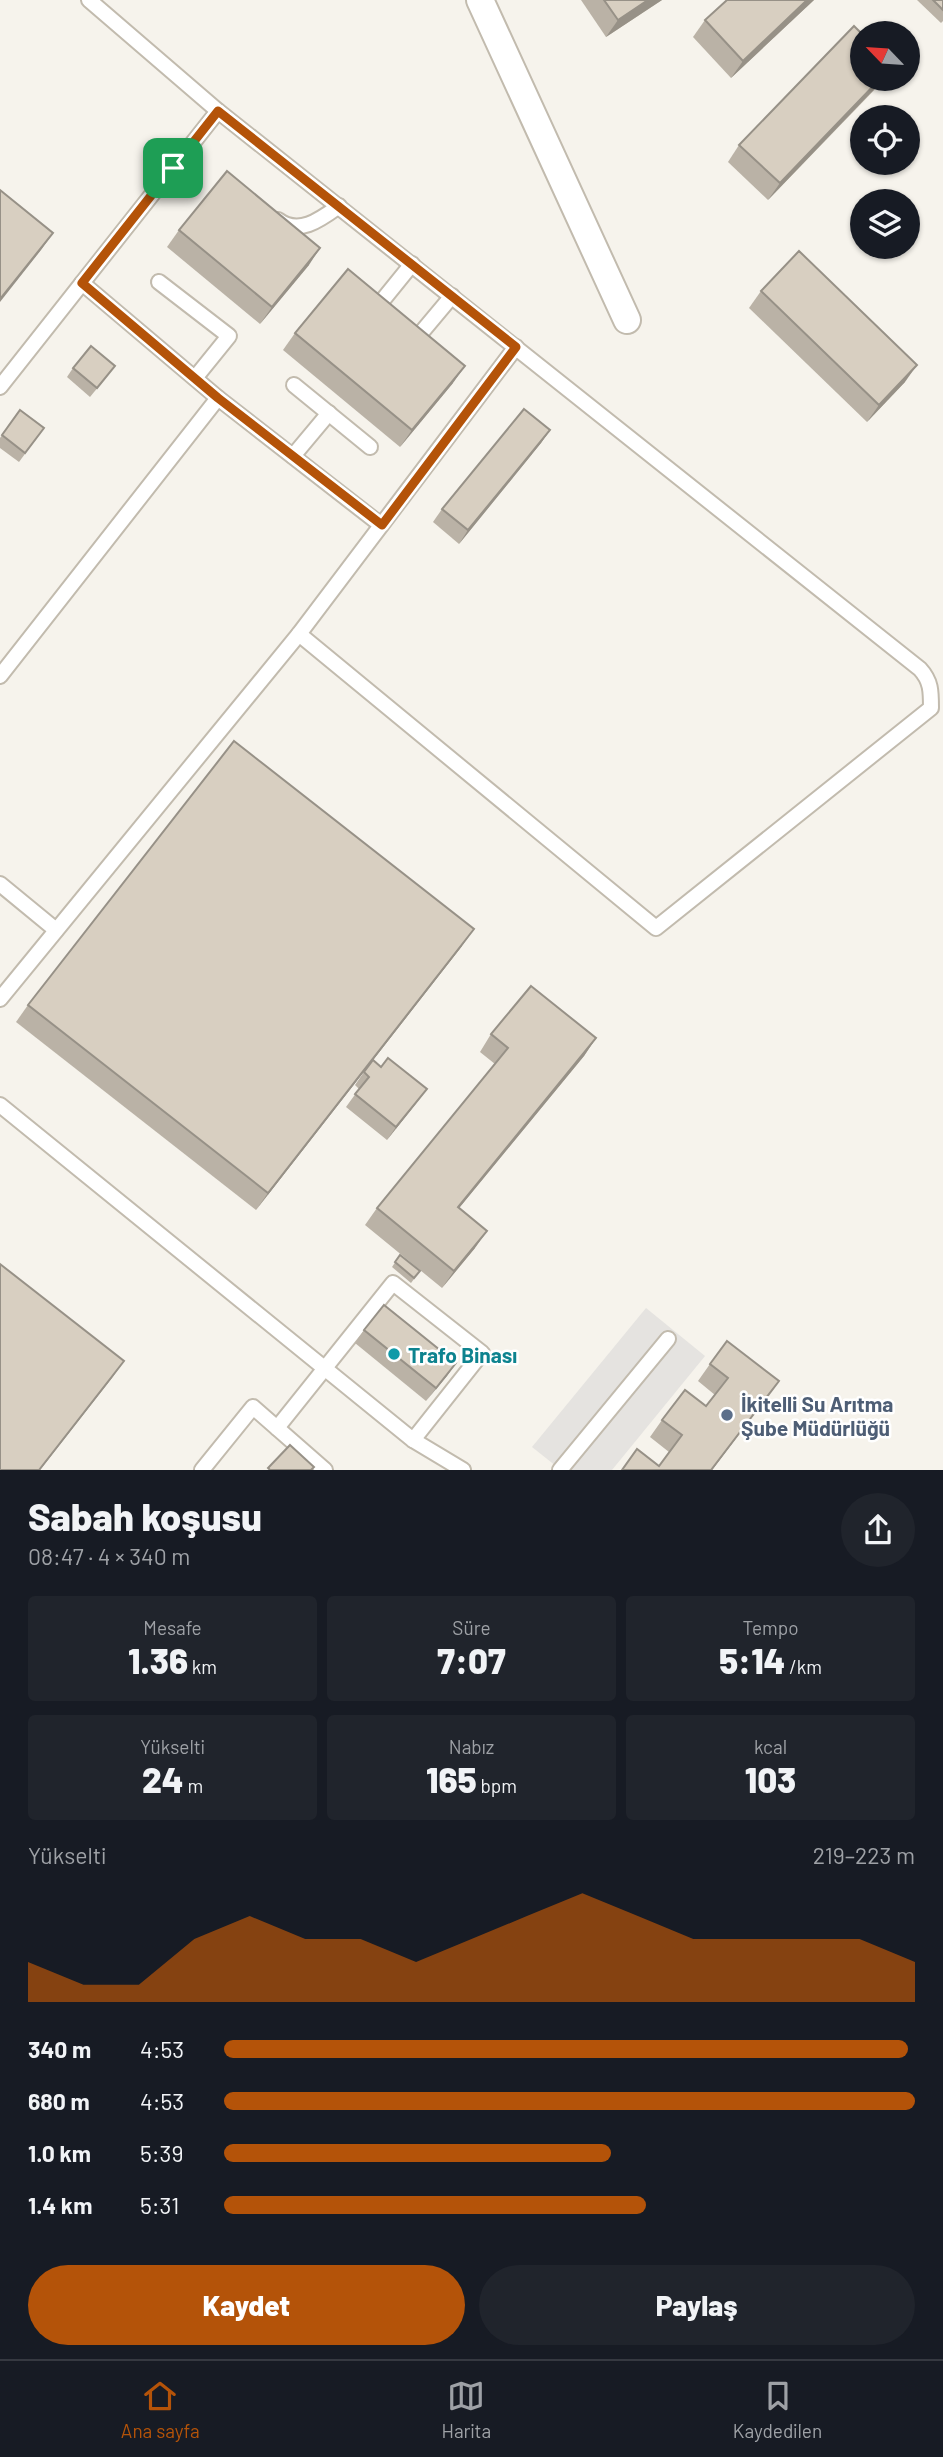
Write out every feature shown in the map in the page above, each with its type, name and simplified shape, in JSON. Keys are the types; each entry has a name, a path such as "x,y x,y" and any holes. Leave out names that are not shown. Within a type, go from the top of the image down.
{"street":[{"path":"481,0 627,320"}],"lane":[{"path":"89,0 218,111 920,669 931,688 931,708 656,928 299,634"},
{"path":"0,387 218,111"},
{"path":"262,208 284,224 301,227 317,222 339,206"},
{"path":"382,301 412,264"},
{"path":"159,282 229,336 195,378"},
{"path":"82,283 218,398 382,525"},
{"path":"420,333 452,296"},
{"path":"0,999 299,634 516,347"},
{"path":"295,385 370,447"},
{"path":"0,676 218,398"},
{"path":"293,456 329,413"},
{"path":"0,884 56,930"},
{"path":"0,1105 412,1440 463,1470"},
{"path":"277,1428 393,1283 482,1353 412,1440"},
{"path":"560,1470 668,1339"},
{"path":"202,1470 253,1407 325,1470"}],"shaded area":[{"path":"646,1308 705,1356 612,1470 561,1470 532,1447"}],"building":[{"path":"604,0 648,0 618,20"},
{"path":"727,0 807,0 743,61 705,20"},
{"path":"933,0 943,0 943,10"},
{"path":"850,30 850,91 868,91 855,105 850,105 850,110 780,183 739,145"},
{"path":"227,171 320,248 272,307 179,230"},
{"path":"0,190 53,233 0,299"},
{"path":"799,251 917,365 879,405 761,291"},
{"path":"348,269 465,366 412,430 295,333"},
{"path":"91,346 115,366 97,388 73,368"},
{"path":"524,409 550,430 468,530 442,509"},
{"path":"20,410 44,428 25,453 2,435"},
{"path":"234,741 474,929 268,1193 28,1005"},
{"path":"531,986 596,1038 458,1207 487,1231 454,1271 377,1208 508,1048 491,1034"},
{"path":"388,1058 427,1089 396,1127 355,1094 369,1077 364,1072 373,1060 381,1067"},
{"path":"400,1255 420,1271 414,1278 395,1262"},
{"path":"0,1264 124,1361 39,1470 0,1470"},
{"path":"384,1305 456,1363 436,1388 364,1330"},
{"name":"İkitelli Su Arıtma Şube Müdürlüğü","path":"727,1341 779,1381 711,1470 622,1470 637,1449 659,1466 682,1435 662,1420 685,1390 706,1406 728,1378 710,1364"},
{"path":"290,1445 314,1467 311,1470 268,1468"}],"place":[{"name":"Trafo Binası","path":"394,1354"},
{"name":"İkitelli Su Arıtma Şube Müdürlüğü","path":"727,1415"}],"route":[{"path":"218,111 516,347 382,525 218,398 82,283 173,168 218,111"}]}
